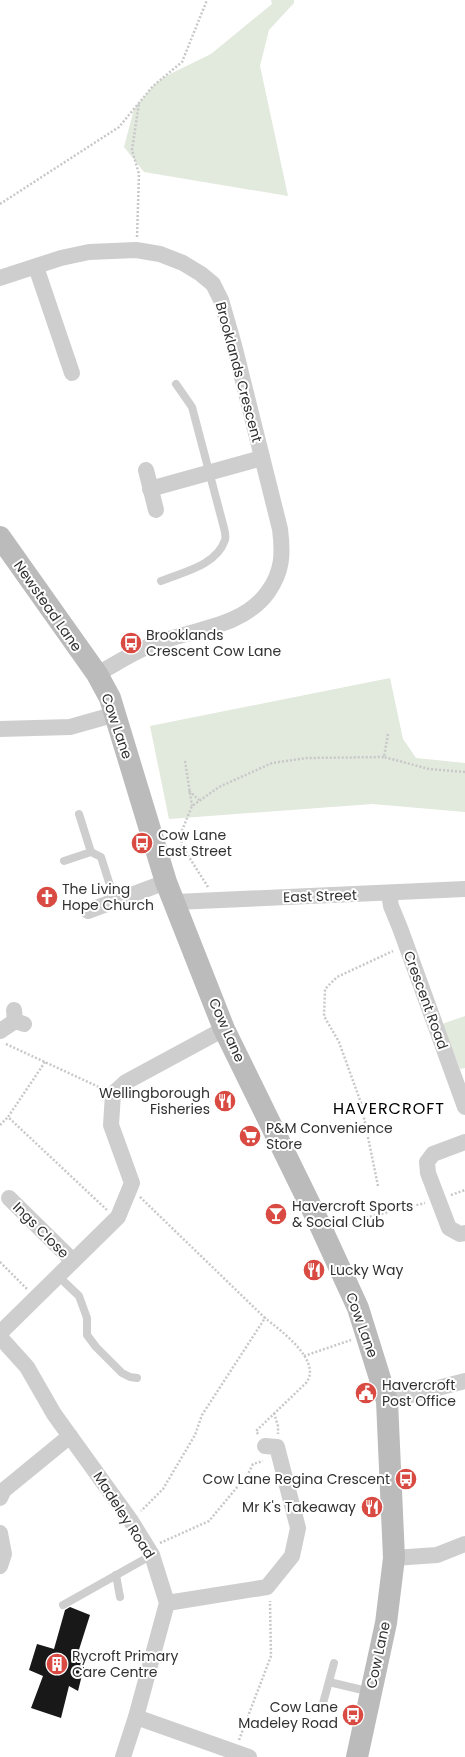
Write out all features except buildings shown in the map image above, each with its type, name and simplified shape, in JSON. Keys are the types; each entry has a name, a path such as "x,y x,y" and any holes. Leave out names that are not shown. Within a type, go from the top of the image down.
{"main road":[{"name":"Newstead Lane","path":"0,537 97,674"},
{"name":"Cow Lane","path":"97,674 110,698 116,714 166,882 224,1029 325,1235 358,1308 387,1401 394,1558 386,1623 357,1757"}],"street":[{"name":"Brooklands Crescent","path":"0,278 61,258 89,252 136,250 160,254 183,263 201,274 213,284 221,300 234,345 280,529 283,549 280,567 273,584 264,598 255,607 242,615 214,626 156,643 97,674"},
{"path":"36,267 72,373"},
{"name":"Brooklands Crescent","path":"150,489 262,458"},
{"path":"146,470 156,510"},
{"path":"0,729 70,726 116,714"},
{"path":"88,910 166,882"},
{"name":"East Street","path":"175,902 389,894 465,889"},
{"name":"Crescent Road","path":"389,894 391,906 407,945 465,1107"},
{"path":"0,1031 18,1018"},
{"path":"0,1333 116,1218 132,1183 111,1125 113,1094 126,1082 224,1029"},
{"path":"465,1142 433,1154 427,1162 428,1173 449,1228 460,1234 465,1233"},
{"name":"Ings Close","path":"7,1196 73,1261"},
{"name":"Madeley Road","path":"0,1337 27,1367 54,1414 131,1521 151,1552 167,1603"},
{"path":"387,1401 465,1381"},
{"path":"0,1498 4,1490 70,1436"},
{"path":"123,1757 136,1717 167,1603 267,1587 292,1556 298,1528 274,1450"},
{"path":"0,1533 4,1554 0,1566"},
{"path":"394,1558 437,1555 465,1544"},
{"path":"136,1717 242,1755"}],"lane":[{"path":"161,581 206,563 218,553 225,540 224,528 192,407 176,384"},
{"path":"79,814 91,852"},
{"path":"64,861 91,852 101,857 115,901"},
{"path":"58,1276 79,1296 87,1318 87,1335 96,1347 122,1373 130,1378 137,1378"},
{"path":"63,1605 116,1575 151,1552"},
{"path":"116,1575 120,1597"},
{"path":"322,1707 334,1663"},
{"path":"329,1682 370,1692"}],"path":[{"path":"0,204 119,127 154,86 182,62 207,0"},
{"path":"136,250 139,174 132,150 139,103"},
{"path":"384,757 388,734"},
{"path":"209,890 182,846 181,833 192,806 219,787 272,763 307,758 384,757 429,769 465,772"},
{"path":"185,761 192,806"},
{"path":"189,791 199,800"},
{"path":"378,1186 361,1103 339,1042 324,1016 325,989 337,977 407,945"},
{"path":"0,1041 113,1094"},
{"path":"1,1123 8,1117 45,1062"},
{"path":"8,1117 116,1218"},
{"path":"130,1187 265,1318 288,1335 299,1347 304,1356 310,1374 309,1379 256,1431 274,1450"},
{"path":"325,1235 360,1219 438,1199 465,1190"},
{"path":"0,1262 36,1298"},
{"path":"131,1521 163,1489 195,1435 202,1414 265,1318"},
{"path":"304,1356 366,1334"},
{"path":"151,1552 209,1521 248,1474 253,1464 274,1450 278,1426 274,1413"},
{"path":"242,1755 271,1656 270,1603 267,1587"}],"shaded area":[{"path":"271,0 294,0 294,3 269,30 260,66 288,196 144,172 124,147 134,109 153,86 164,77 211,54 272,4"},
{"path":"390,678 403,739 416,758 465,763 465,812 372,804 169,819 150,726"},
{"path":"465,1016 465,1068 460,1069 442,1024"}],"place":[{"name":"Brooklands Crescent Cow Lane","path":"131,643"},
{"name":"Cow Lane East Street","path":"142,843"},
{"name":"The Living Hope Church","path":"47,897"},
{"name":"Wellingborough Fisheries","path":"225,1101"},
{"name":"P&M Convenience Store","path":"250,1136"},
{"name":"Havercroft Sports & Social Club","path":"276,1214"},
{"name":"Lucky Way","path":"314,1270"},
{"name":"Havercroft Post Office","path":"366,1393"},
{"name":"Cow Lane Regina Crescent","path":"406,1479"},
{"name":"Mr K's Takeaway","path":"372,1507"},
{"name":"Rycroft Primary Care Centre","path":"57,1664"},
{"name":"Cow Lane Madeley Road","path":"353,1715"}],"district":[{"name":"HAVERCROFT","path":"389,1108"}]}
